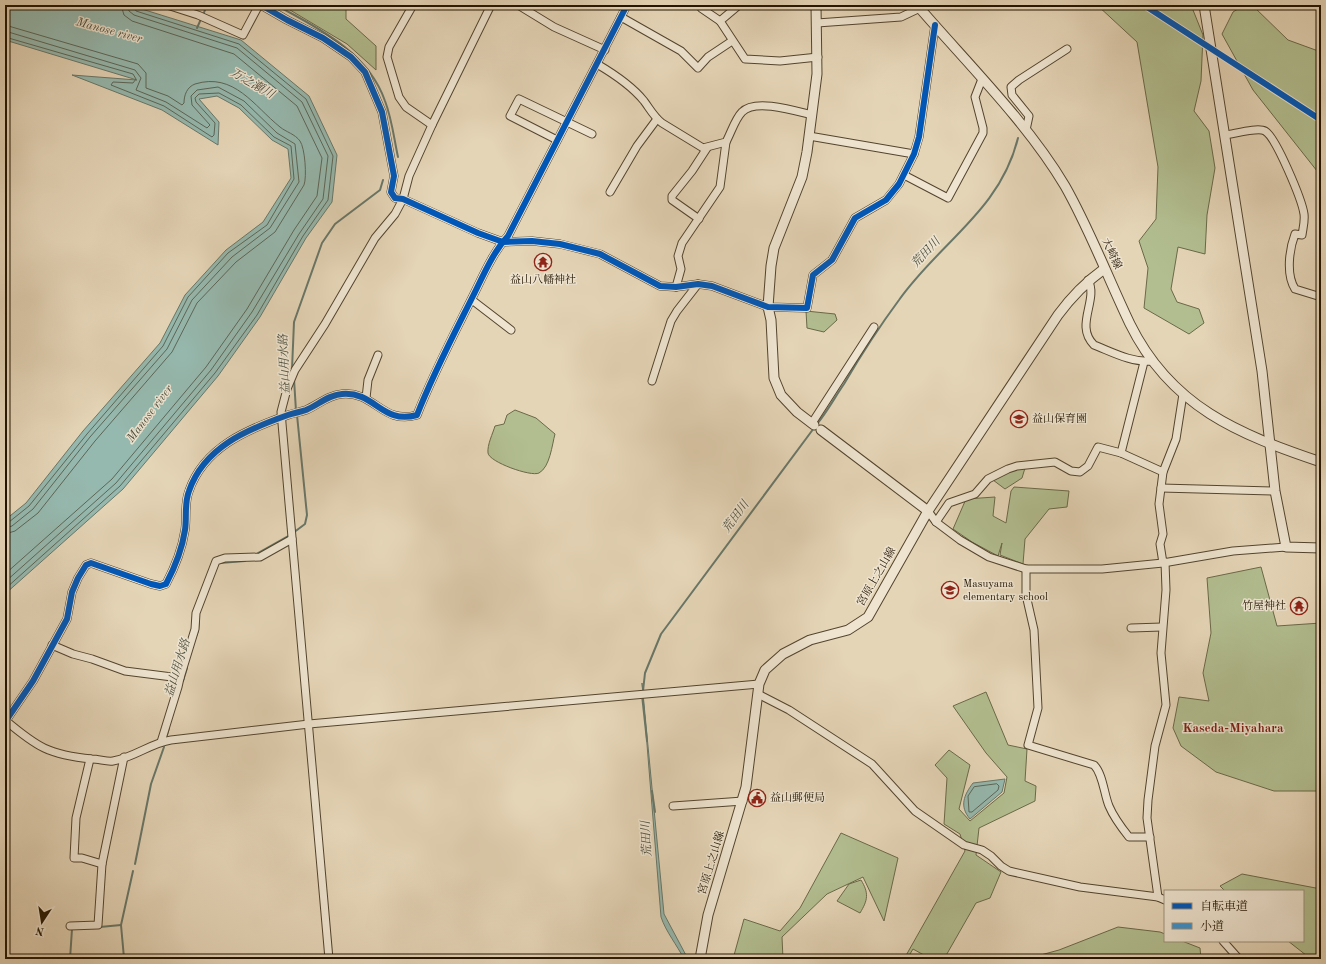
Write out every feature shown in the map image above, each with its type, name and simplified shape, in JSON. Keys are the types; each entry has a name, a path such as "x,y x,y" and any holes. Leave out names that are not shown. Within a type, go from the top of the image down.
{"street":[{"path":"167,5 198,15 244,35 260,5 275,8 351,57 365,72 382,112 394,176 391,192 395,198 403,199 478,233 503,242 532,241 560,244 581,249 600,254 660,286 676,287 698,284 712,286 768,307 807,308 813,275 832,260 855,218 886,200 904,175 914,154 919,137 935,25"},
{"path":"413,5 389,47 387,57 399,97 406,107 432,125"},
{"path":"329,959 282,417 284,400 295,370 326,324 375,238 395,214 403,199 409,176 432,125 491,5"},
{"path":"518,5 554,27 605,50"},
{"path":"627,5 508,236 503,242 434,373 417,415 401,418 392,416 366,398 358,395 340,394 229,440 202,466 188,493 186,502 185,530 176,564 166,584 160,586 150,584 91,563 86,565 72,592 67,619 33,681 5,721 19,732 51,752 76,758 113,761 162,742 309,724 534,703 758,689 872,764 915,811 964,844 987,853 1009,871 1080,887 1161,898 1147,818 1149,777 1155,746 1166,705 1161,653 1166,590 1164,563 1160,544 1163,534 1159,504 1163,472 1176,439 1183,394"},
{"path":"703,5 701,8 720,21 745,59 780,61 818,57"},
{"path":"720,21 739,5"},
{"path":"816,5 818,23 818,57 812,115 802,177 774,248 771,266 768,307 771,320 774,378 781,395 797,412 928,511 936,522 960,540 989,557 1026,569 1102,569 1164,563 1233,551 1286,547 1321,548"},
{"path":"818,23 901,17 918,7"},
{"name":"大崎線","path":"918,7 1026,130 1066,187 1148,361 1183,394 1221,422 1270,444 1321,462"},
{"path":"1205,8 1262,371 1275,491 1286,547"},
{"path":"621,16 681,51 698,68 708,57 732,41"},
{"path":"1026,130 1030,116 1012,95 1011,87 1019,80 1067,49"},
{"path":"597,64 626,84 644,100 656,119 700,147 707,148 726,142"},
{"path":"904,175 948,198 983,133 975,97 982,79"},
{"path":"557,140 510,116 519,100 592,134"},
{"path":"676,287 681,269 678,256 687,235 720,187 726,142 742,112 753,106 762,105 812,115"},
{"path":"610,192 637,146 656,119"},
{"path":"1225,135 1264,130 1273,138 1299,197 1304,216 1302,235 1295,234 1291,244 1292,284 1295,289 1321,297"},
{"path":"809,136 914,154"},
{"path":"699,219 672,200 672,196 692,171 707,148"},
{"name":"宮原上之山線","path":"700,959 708,915 743,801 751,759 758,689 765,670 783,654 810,640 838,634 854,628 868,617 928,511 1058,315 1071,297 1088,280 1104,269"},
{"path":"1088,280 1092,287 1086,326 1087,335 1090,341 1104,349 1148,361 1121,453"},
{"path":"652,381 671,321 698,284"},
{"path":"472,300 511,330"},
{"path":"816,426 874,327"},
{"path":"366,398 368,380 378,355"},
{"path":"936,522 949,503 975,494 988,479 1008,469 1017,466 1056,462 1076,472 1084,470 1088,466 1098,447 1121,453 1163,472"},
{"path":"1161,488 1275,491"},
{"path":"162,742 195,629 196,613 216,561 225,558 260,557 292,539"},
{"path":"1026,569 1026,594 1034,630 1038,708 1028,745 1094,765 1099,772 1104,795 1118,824 1129,837 1150,837"},
{"path":"1131,628 1162,627"},
{"path":"52,645 73,654 125,671 180,678"},
{"path":"70,926 98,925 102,864 124,757"},
{"path":"90,759 76,818 74,858 82,858 102,864"},
{"path":"673,806 743,801"},
{"path":"1224,942 1239,959"}],"green space":[{"path":"285,5 348,5 346,9 346,19 376,46 376,70 347,44 285,7"},
{"path":"1097,5 1191,5 1203,35 1201,81 1194,111 1209,131 1215,168 1207,215 1205,254 1178,247 1171,289 1177,302 1199,309 1204,323 1189,334 1144,308 1148,268 1139,241 1156,219 1158,167 1137,42"},
{"path":"1244,5 1252,5 1288,40 1321,52 1321,176 1253,90 1222,34 1233,12"},
{"path":"806,311 835,314 837,320 824,332 807,328"},
{"path":"515,410 536,418 555,434 552,450 546,466 539,473 528,473 511,468 490,457 488,453 489,443 495,426 504,424 507,415"},
{"path":"1017,468 1025,468 1022,478 1005,489 993,480"},
{"path":"1014,487 1069,491 1067,507 1049,509 1025,539 1023,564 1000,555 1002,543 998,556 972,542 953,529 966,499 995,497 993,516 1006,523 1011,491"},
{"path":"1261,567 1277,626 1321,623 1318,660 1321,662 1321,791 1274,791 1216,772 1181,746 1173,728 1179,697 1209,701 1203,673 1211,633 1207,578"},
{"path":"986,692 1008,745 1027,749 1025,781 1036,786 1035,801 979,828 976,855 1001,872 990,898 976,903 944,959 931,959 913,949 907,959 904,959 965,851 960,834 944,824 947,778 935,765 949,750 970,765 959,809 970,821 1004,793 1007,777 986,753 953,706"},
{"path":"841,833 898,858 884,921 863,877 827,894 782,937 783,959 733,959 744,919 780,931 800,908"},
{"path":"1242,874 1321,889 1321,959 1311,959 1289,942 1304,942 1304,890 1224,890 1220,886"},
{"path":"861,880 866,893 866,900 860,913 837,901 849,884"},
{"path":"1118,927 1160,932 1164,934 1164,942 1185,942 1200,948 1201,959 1026,959 1059,950"}],"water":[{"path":"5,5 129,5 241,40 309,96 337,155 332,202 306,238 260,317 218,376 123,489 5,594 5,520 26,503 83,431 160,343 185,295 226,250 263,222 291,178 288,149 272,140 239,108 217,96 199,99 219,122 218,145 162,110 72,75 137,80 5,40"},
{"path":"642,683 664,914 688,959 684,959 661,917"},
{"path":"1005,779 1002,792 970,819 965,810 964,801 967,792 973,783"}],"waterway":[{"path":"203,15 207,5"},
{"name":"益山用水路","path":"276,5 340,43 367,69 377,84 385,101 398,157"},
{"path":"197,28 201,19"},
{"name":"荒田川","path":"817,424 844,384 870,341 899,300 932,260 967,225 998,186 1009,164 1018,138"},
{"name":"益山用水路","path":"292,369 294,322 322,243 335,224 380,190 383,180"},
{"name":"益山用水路","path":"294,379 296,411"},
{"name":"益山用水路","path":"293,533 305,524 307,515 297,415"},
{"name":"荒田川","path":"643,691 645,673 661,634 814,428"},
{"name":"益山用水路","path":"258,553 290,535"},
{"name":"益山用水路","path":"220,563 245,561"},
{"name":"益山用水路","path":"195,639 198,631 199,620"},
{"name":"益山用水路","path":"183,681 187,668"},
{"name":"荒田川","path":"642,695 647,741"},
{"name":"益山用水路","path":"167,735 169,728"},
{"name":"益山用水路","path":"135,864 151,784 164,747"},
{"name":"荒田川","path":"652,791 655,812"},
{"name":"益山用水路","path":"124,958 121,925 133,871"},
{"path":"100,927 121,925"},
{"path":"70,959 72,929"}],"marked path":[{"path":"680,959 692,958"}],"cycle path":[{"path":"261,5 323,38 351,57 365,72 382,112 394,176 391,192 395,198 403,199 478,233 503,242 532,241 560,244 600,254 660,286 676,287 698,284 712,286 768,307 807,308 813,275 832,260 855,218 886,200 899,184 914,154 919,137 935,25"},
{"path":"5,722 33,681 67,619 72,592 86,565 91,563 151,584 160,586 166,584 175,565 184,537 189,491 196,476 216,451 229,442 258,427 288,415 306,410 328,398 342,394 353,394 363,397 395,416 405,417 417,415 436,370 485,272 498,249 508,236 627,5"},
{"path":"1144,5 1321,120"}],"place":[{"name":"益山八幡神社","path":"543,262"},
{"name":"益山保育園","path":"1019,419"},
{"name":"Masuyama elementary school","path":"950,590"},
{"name":"竹屋神社","path":"1299,606"},
{"name":"益山郵便局","path":"757,798"}],"district":[{"name":"Kaseda-Miyahara","path":"1233,728"}],"water label":[{"name":"Manose river","path":"109,31"},
{"name":"万之瀬川","path":"252,84"},
{"name":"Manose river","path":"150,414"}]}
